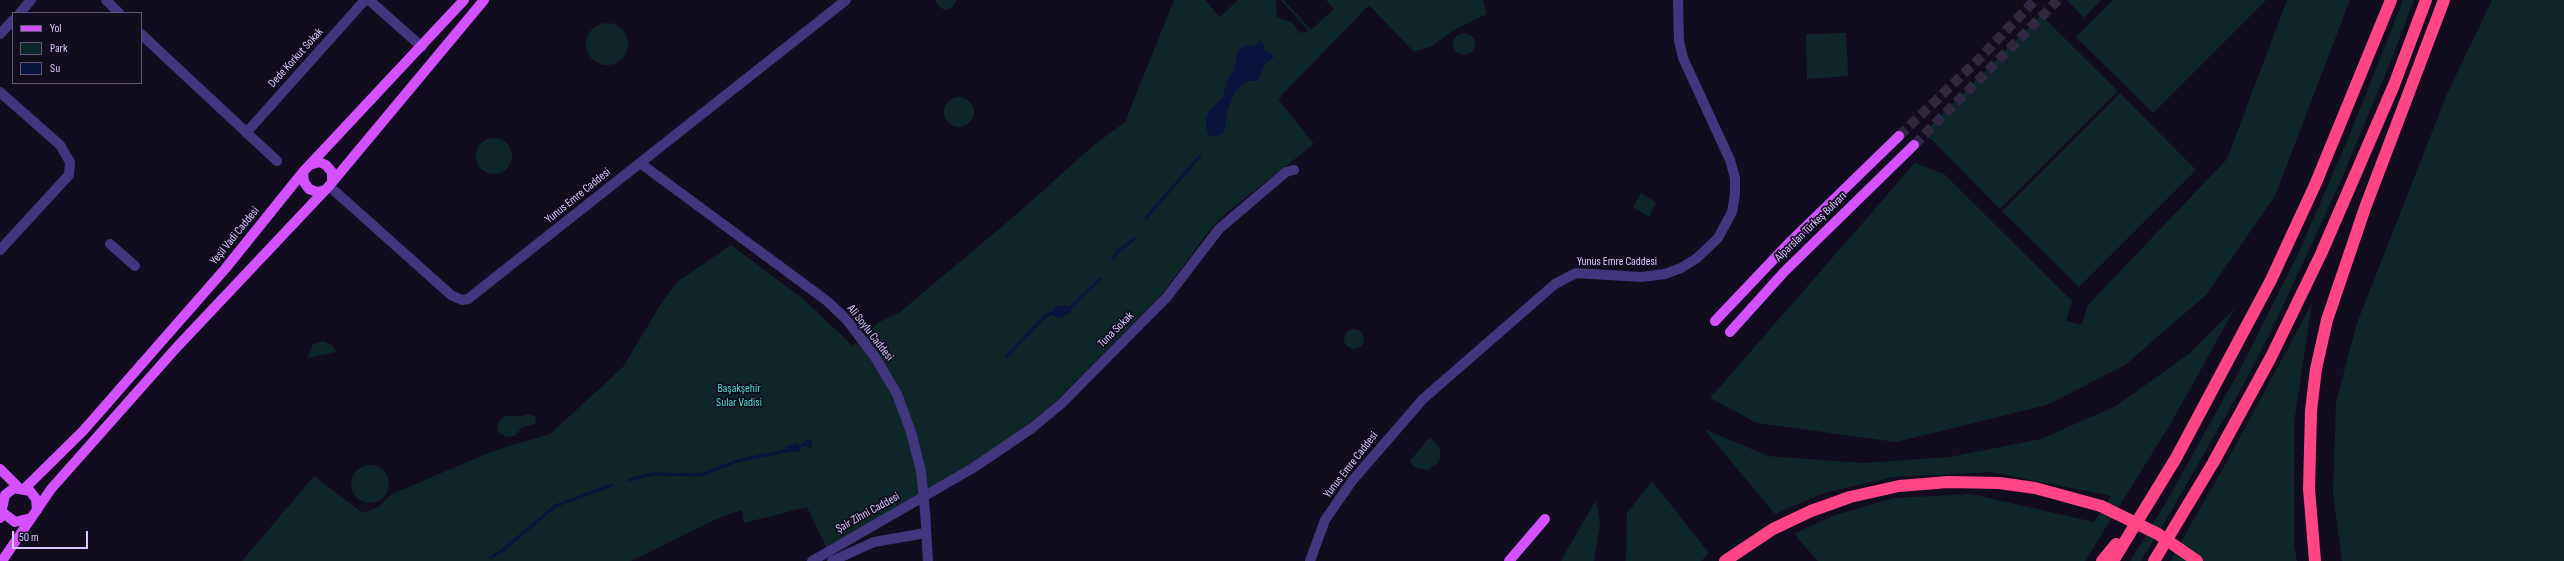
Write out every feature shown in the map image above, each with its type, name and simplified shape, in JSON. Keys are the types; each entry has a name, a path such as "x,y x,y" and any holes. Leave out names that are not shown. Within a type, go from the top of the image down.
{"highway":[{"path":"2113,561 2146,510 2233,354 2271,280 2315,185 2391,0"},
{"path":"2154,561 2213,463 2271,357 2318,261 2394,85 2426,0"},
{"path":"2315,561 2309,489 2311,412 2316,369 2327,320 2352,244 2444,0"},
{"path":"1725,561 1773,529 1811,511 1850,497 1899,486 1948,482 1999,483 2035,488 2101,506 2158,534 2197,561"},
{"path":"2102,561 2146,510"}],"main road":[{"name":"Yeşil Vadi Caddesi","path":"22,488 88,426 226,269 307,169 422,47 464,0"},
{"path":"2,561 51,489 134,396 329,185 484,0"},
{"name":"Alparslan Türkeş Bulvarı","path":"1715,321 1780,252 1899,136"},
{"name":"Alparslan Türkeş Bulvarı","path":"1730,332 1779,276 1914,145"},
{"path":"319,162 326,165 332,172 329,185 317,192 309,189 304,182 307,169 319,162"},
{"path":"0,469 22,488 34,494 37,510"},
{"path":"22,488 9,491 1,510 15,522 31,518"},
{"path":"1509,561 1545,519"}],"street":[{"path":"21,12 31,0"},
{"path":"106,0 118,12"},
{"name":"Dede Korkut Sokak","path":"246,133 365,0"},
{"path":"369,0 422,47"},
{"name":"Yunus Emre Caddesi","path":"329,185 451,295 462,300 468,299 484,288 846,0"},
{"name":"Yunus Emre Caddesi","path":"1310,561 1325,520 1352,480 1423,399 1554,284 1576,273 1641,277 1665,274 1682,268 1697,258 1718,238 1732,212 1735,195 1735,178 1730,160 1683,58 1679,41 1678,0"},
{"path":"0,34 12,21"},
{"path":"142,35 276,161"},
{"path":"0,92 60,146 70,162 69,175 0,250"},
{"name":"Ali Soylu Caddesi","path":"640,163 827,301 846,320 875,357 896,394 911,432 921,471 928,561"},
{"name":"Tuna Sokak","path":"937,489 1032,428 1061,404 1167,297 1219,229 1286,172 1294,170"},
{"path":"110,244 135,266"},
{"name":"Şair Zihni Caddesi","path":"812,561 937,489"},
{"path":"832,561 874,542 926,532"}],"green space":[{"path":"935,0 957,0 952,8 945,10 939,7"},
{"name":"Başakşehir Sular Vadisi","path":"1174,0 1205,0 1220,17 1238,0 1483,0 1487,14 1454,30 1432,46 1414,52 1369,5 1278,99 1314,144 1226,213 1210,230 1162,294 1053,404 1011,438 916,499 826,547 807,507 744,523 742,510 723,516 631,561 242,561 314,476 363,513 378,507 392,494 493,451 550,434 623,367 662,302 677,282 731,245 802,298 853,346 879,322 900,312 1018,213 1094,145 1125,122"},
{"path":"2067,0 2101,0 2084,18"},
{"path":"2113,0 2266,0 2153,113 2076,37"},
{"path":"2287,0 2350,0 2275,196 2206,295 2125,365 2047,405 1896,442 1757,423 1710,398 1915,163 1944,174 2072,301 2066,321 2082,325 2087,306 2227,159"},
{"path":"2403,0 2414,0 2392,58 2339,185 2276,321 2246,380 2169,515 2141,561 2130,561 2162,509 2237,375 2299,252 2352,129"},
{"path":"2492,0 2564,0 2564,561 2342,561 2333,493 2336,402 2357,323 2447,94"},
{"path":"2041,15 2118,91 2000,209 1924,132"},
{"path":"607,23 622,29 628,44 622,59 607,65 592,59 586,44 592,29"},
{"path":"1464,33 1472,36 1475,44 1472,52 1464,55 1456,52 1453,44 1456,36"},
{"path":"1846,33 1848,76 1807,79 1806,34"},
{"path":"2120,93 2196,170 2079,287 2002,211"},
{"path":"959,97 969,102 974,112 969,122 959,127 949,122 944,112 949,102"},
{"path":"494,138 504,141 509,146 512,156 509,166 504,171 494,174 484,171 479,166 476,156 479,146 484,141"},
{"path":"1641,193 1656,203 1649,217 1633,207"},
{"path":"2312,303 2294,423 2294,546 2297,561 2170,561 2227,461"},
{"path":"2235,308 2171,423 2085,561 1818,561 1794,534 1832,516 1894,498 1971,494 2094,522 2111,496 1990,472 1893,477 1824,493 1775,514 1704,429 1768,456 1862,463 1950,457 2041,439 2116,406 2190,353"},
{"path":"1354,329 1361,332 1364,339 1361,346 1354,349 1347,346 1344,339 1347,332"},
{"path":"323,341 332,345 337,352 307,358 313,344"},
{"path":"529,414 536,417 535,424 522,427 515,436 507,437 498,432 497,424 504,416 520,416"},
{"path":"1430,437 1440,448 1440,459 1437,464 1427,470 1416,468 1409,462"},
{"path":"370,465 383,471 389,484 383,497 370,503 357,497 351,484 357,471"},
{"path":"1652,481 1709,553 1701,561 1626,561 1627,513"},
{"path":"1596,500 1600,525 1594,561 1561,561"}],"water":[{"path":"1261,40 1265,50 1275,56 1266,63 1257,81 1249,81 1235,91 1227,112 1225,128 1222,134 1213,137 1208,135 1206,128 1206,117 1210,109 1223,97 1227,80 1234,71 1237,51 1245,46 1255,45"},
{"path":"1063,305 1072,306 1071,312 1061,318 1053,316 1052,313 1055,307"},
{"path":"809,439 813,442 811,448 806,446 799,448 800,451 785,453 786,446 797,443 798,446"}],"pier":[{"path":"1276,0 1281,0 1309,31 1300,33 1291,22 1277,17"},
{"path":"1284,0 1326,0 1334,9 1311,30"}],"waterway":[{"path":"1146,218 1200,156"},
{"path":"1113,259 1118,251 1134,239"},
{"path":"1072,306 1100,279"},
{"path":"1006,357 1045,316 1052,313"},
{"path":"629,480 653,474 701,475 737,461 785,451"},
{"path":"490,558 503,550 555,506 612,485"}],"tunnel":[{"path":"1899,136 1978,60 2035,0"},
{"path":"1914,145 2058,0"}]}
